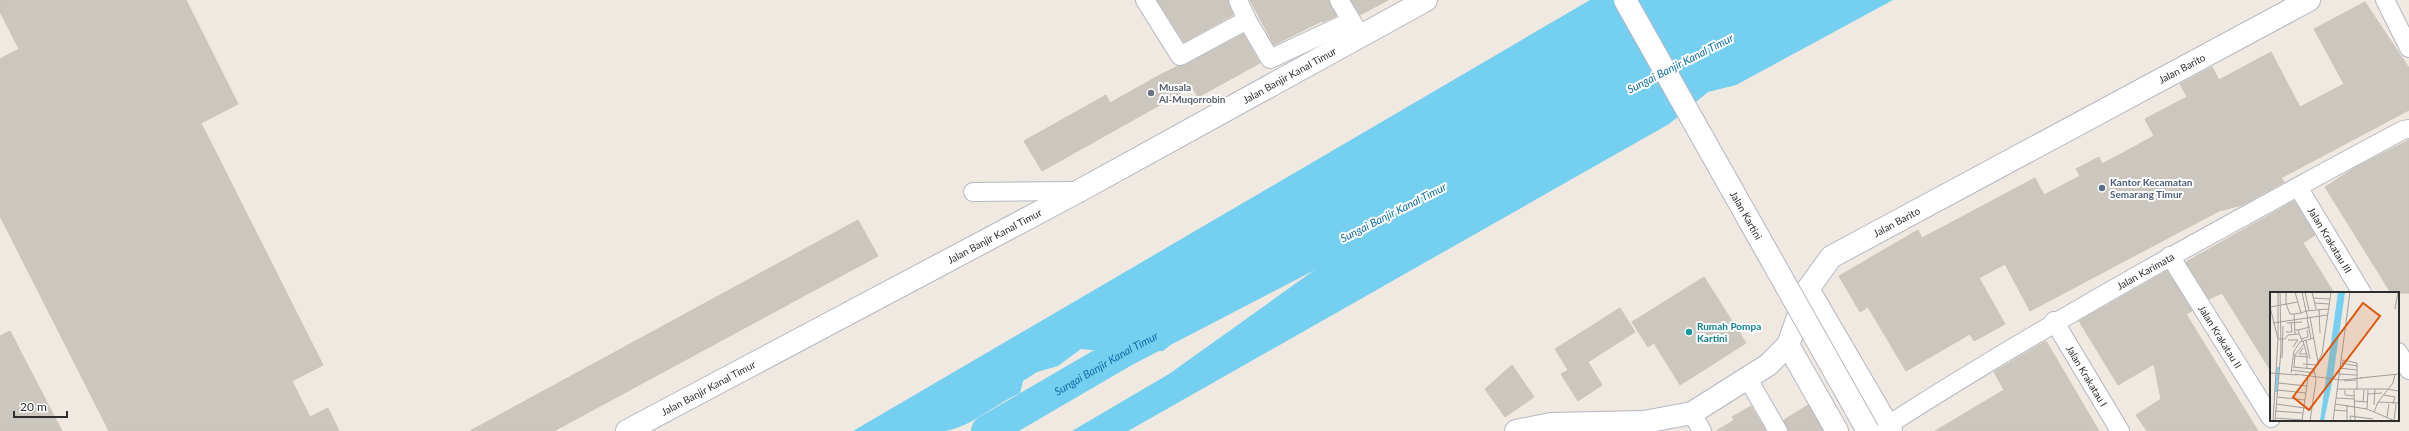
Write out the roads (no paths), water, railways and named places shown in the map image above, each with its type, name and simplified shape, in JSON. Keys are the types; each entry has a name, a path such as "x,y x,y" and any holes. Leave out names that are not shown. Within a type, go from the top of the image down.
{"street":[{"path":"1145,0 1180,56 1247,20"},
{"path":"1238,0 1266,56 1270,59 1356,28 1339,0"},
{"name":"Jalan Banjir Kanal Timur","path":"627,431 1079,191 1356,28 1426,0"},
{"name":"Jalan Kartini","path":"1625,0 1777,274 1882,429"},
{"name":"Jalan Barito","path":"1519,431 1551,424 1596,427 1644,422 1697,422 1748,379 1768,365 1788,345 1808,289 1831,257 2309,0"},
{"path":"2385,0 2409,48"},
{"name":"Jalan Karimata","path":"1882,429 2054,321 2298,186 2403,130 2409,129"},
{"name":"Jalan Krakatau III","path":"2298,186 2361,292"},
{"path":"973,192 1079,191"},
{"name":"Jalan Krakatau II","path":"2170,256 2270,416"},
{"path":"1808,289 1882,429"},
{"name":"Jalan Krakatau I","path":"2054,321 2120,431"},
{"path":"1788,345 1838,431"},
{"path":"2399,354 2409,370"},
{"path":"1748,379 1778,431"},
{"name":"Jalan Krakatau II","path":"2273,421 2279,431"}],"water":[{"path":"1590,0 1893,0 1736,85 1708,92 1669,124 1128,431 1072,431 1169,374 1358,239 1333,236 1300,266 1274,280 1239,283 1225,292 1186,332 1163,351 1111,352 1081,349 1058,366 1037,372 1023,381 1020,393 966,424 946,431 853,431"}],"waterway":[{"name":"Sungai Banjir Kanal Timur","path":"987,431 1126,350 1382,217"}],"place":[{"name":"Musala Al-Muqorrobin","path":"1151,93"},
{"name":"Kantor Kecamatan Semarang Timur","path":"2102,188"},
{"name":"Rumah Pompa Kartini","path":"1689,332"}]}
